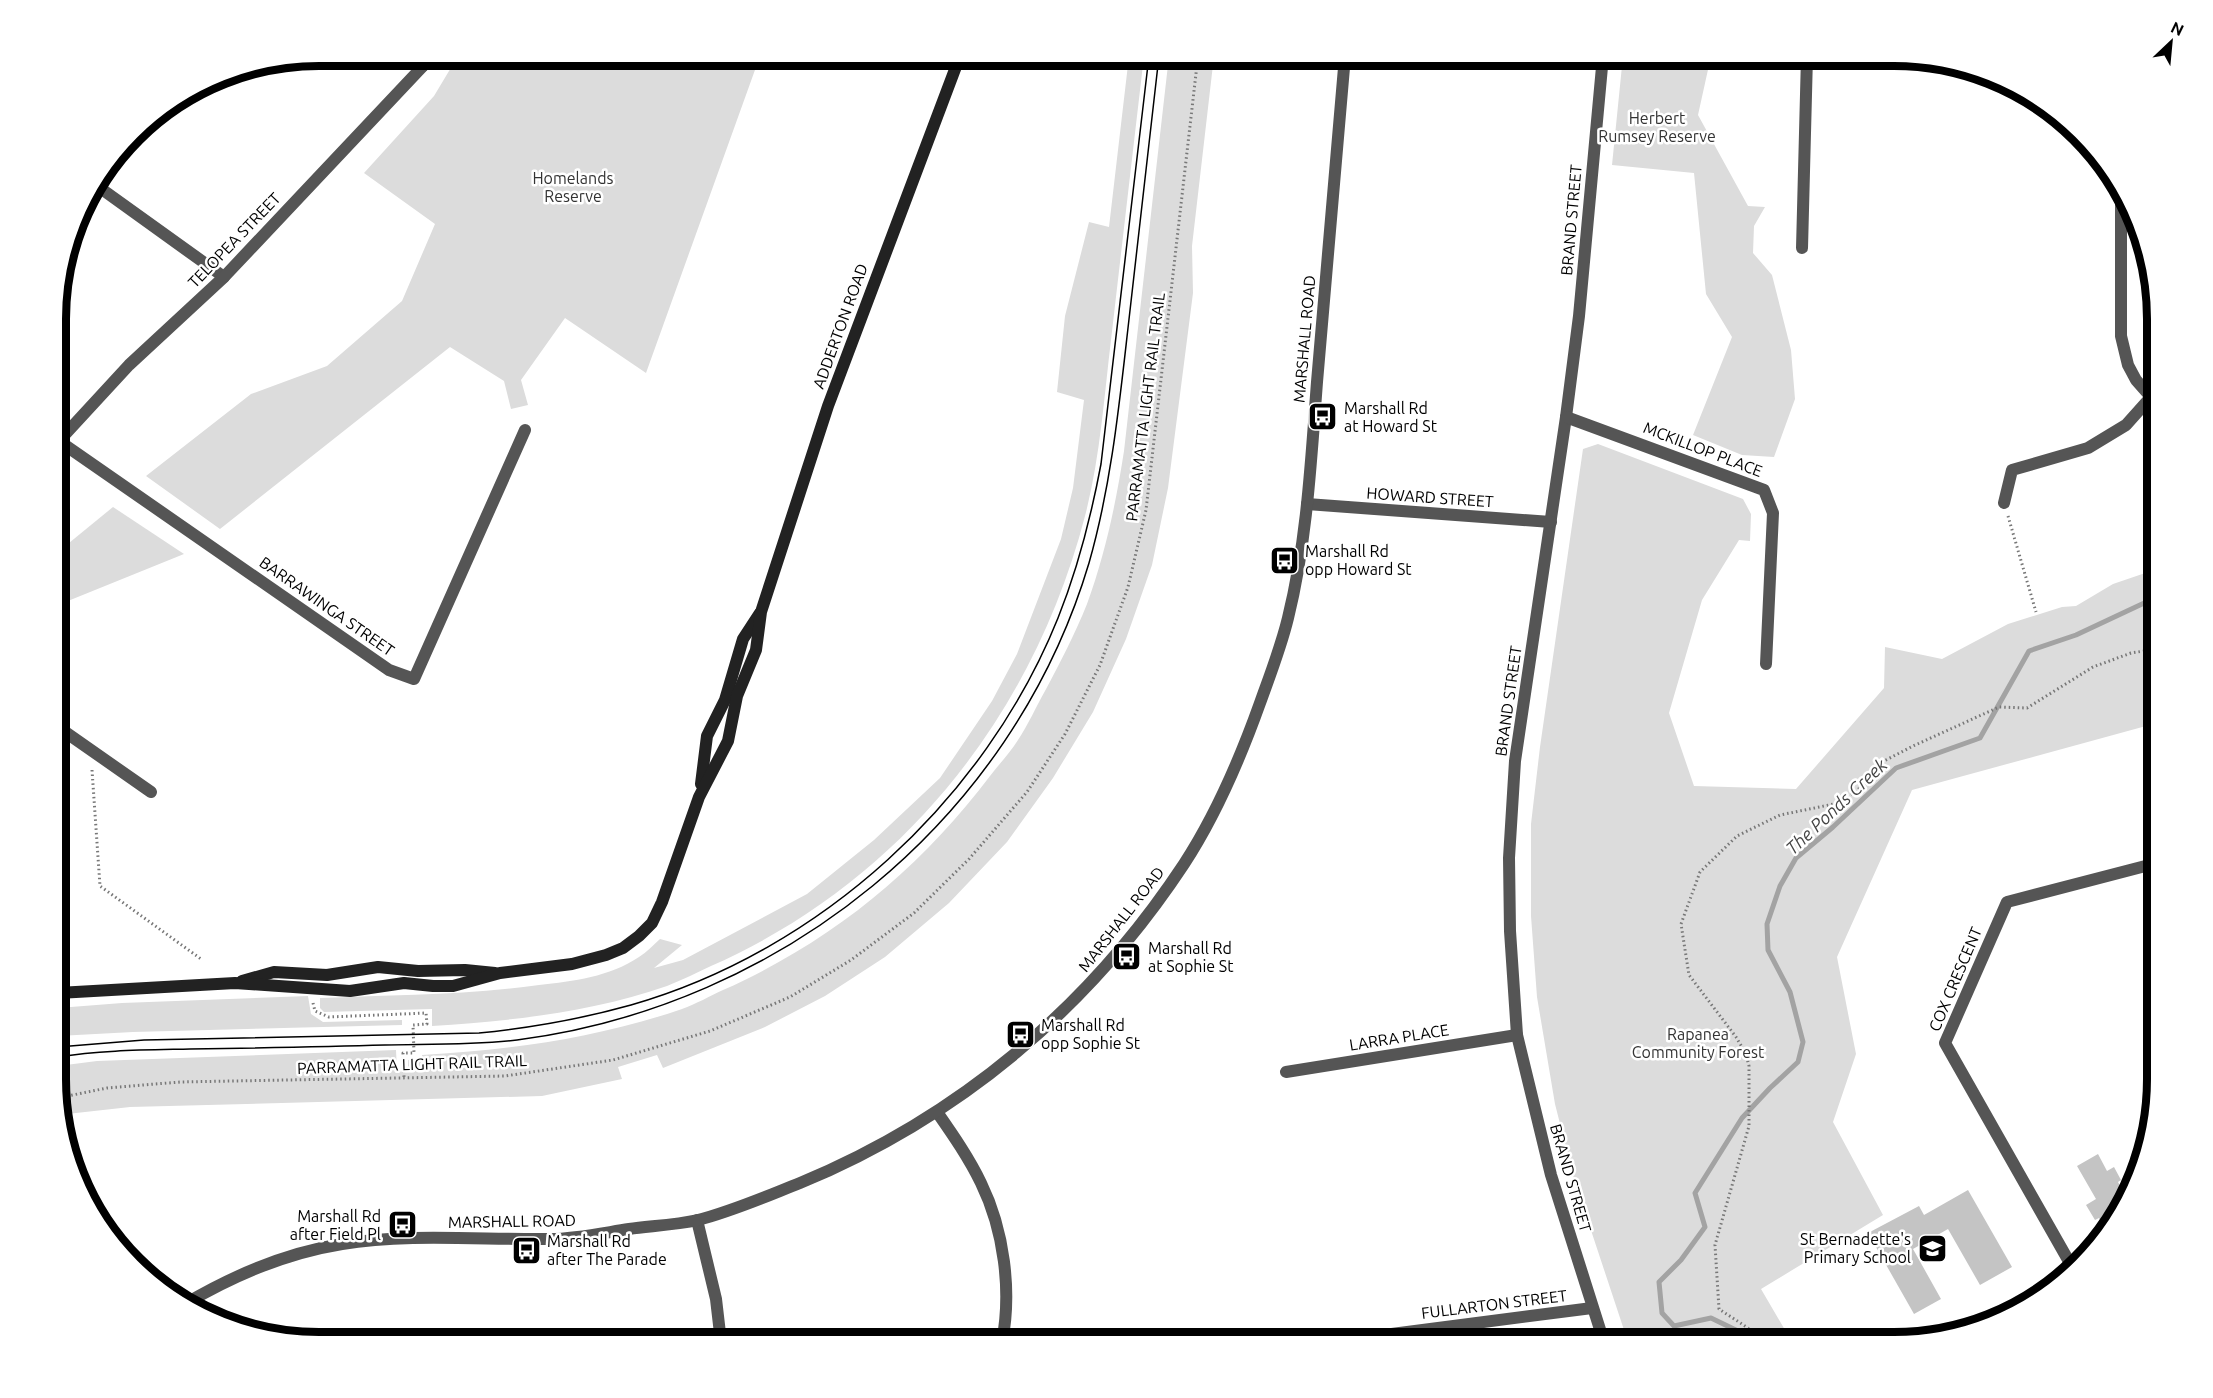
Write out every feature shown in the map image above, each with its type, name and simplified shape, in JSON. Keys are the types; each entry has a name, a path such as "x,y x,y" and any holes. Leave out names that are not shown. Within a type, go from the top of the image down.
{"main road":[{"name":"ADDERTON ROAD","path":"66,993 235,983 358,990 404,982 453,986 500,974 572,964 623,948 639,936 652,922 662,902 699,797 728,741 736,696 756,650 761,612 828,406 956,66"},
{"name":"ADDERTON ROAD","path":"699,797 707,736 725,700 743,639 761,612"},
{"name":"ADDERTON ROAD","path":"235,983 274,972 327,975 378,967 465,970 500,974"}],"street":[{"name":"TELOPEA STREET","path":"66,433 129,365 225,277 421,66"},
{"name":"MARSHALL ROAD","path":"194,1299 210,1289 285,1257 347,1243 397,1239 558,1239 697,1220 758,1200 826,1172 895,1137 937,1112 1033,1040 1097,977 1140,927 1185,862 1234,769 1273,668 1288,619 1307,504 1344,66"},
{"name":"BRAND STREET","path":"1600,1332 1551,1175 1517,1035 1510,931 1509,858 1512,791 1579,316 1602,66"},
{"path":"1802,248 1807,66"},
{"path":"102,189 225,277"},
{"path":"2121,207 2121,336 2127,365 2136,380 2147,392"},
{"path":"2004,503 2012,470 2088,448 2126,425 2147,406"},
{"name":"MCKILLOP PLACE","path":"1566,417 1764,490 1773,513 1766,664"},
{"name":"BARRAWINGA STREET","path":"66,446 389,670 414,679 525,430"},
{"name":"HOWARD STREET","path":"1307,504 1551,522"},
{"path":"66,733 151,792"},
{"name":"COX CRESCENT","path":"2069,1262 1945,1043 2007,902 2147,865"},
{"name":"LARRA PLACE","path":"1286,1072 1517,1035"},
{"path":"937,1112 970,1161 994,1215 1002,1248 1005,1275 1006,1302 1003,1332"},
{"path":"697,1220 716,1299 721,1332"},
{"name":"FULLARTON STREET","path":"1407,1332 1592,1308"}],"path":[{"name":"PARRAMATTA LIGHT RAIL TRAIL","path":"67,1096 107,1088 180,1082 505,1076 613,1060 710,1031 790,997 852,960 914,913 969,859 1027,792 1065,734 1100,665 1128,587 1146,510 1197,66"},
{"path":"2004,503 2036,612"},
{"path":"1749,1332 1748,1328 1719,1310 1715,1245 1749,1126 1747,1103 1749,1066 1746,1054 1725,1022 1689,975 1682,924 1700,872 1737,836 1780,815 1839,803 1867,783 1884,761 1999,707 2027,708 2093,668 2131,653 2147,651"},
{"path":"91,750 100,886 201,959"},
{"path":"314,989 315,1011 324,1016 426,1013 427,1024 413,1025 414,1053 403,1053 404,1078"}],"green space":[{"name":"Homelands Reserve","path":"452,66 756,66 646,373 565,318 521,380 528,405 511,409 504,381 450,347 220,529 146,476 251,394 327,366 402,301 435,224 364,173 434,96"},
{"path":"1128,66 1143,66 1101,428 1085,516 1062,589 1031,659 994,724 950,784 899,839 842,888 779,931 711,966 667,986 639,995 551,1014 432,1026 432,1009 324,1012 320,1008 320,998 484,991 578,980 603,974 628,964 660,939 682,945 654,968 683,960 807,894 874,840 940,778 992,701 1017,654 1061,539 1073,488 1084,400 1057,392 1065,316 1089,222 1109,227"},
{"path":"1168,66 1213,66 1192,246 1193,293 1168,488 1152,565 1126,639 1093,712 1053,778 1007,842 949,903 885,957 825,996 765,1027 663,1068 657,1055 618,1067 622,1079 542,1096 130,1107 68,1114 66,1065 97,1061 396,1050 397,1071 408,1071 408,1060 422,1059 422,1055 488,1050 553,1041 650,1019 698,1002 763,971 800,950 836,926 903,872 963,810 1015,745 1029,722 1082,615 1099,567 1109,529 1124,451"},
{"name":"Herbert Rumsey Reserve","path":"1622,66 1709,66 1698,115 1748,206 1765,207 1754,226 1753,253 1772,275 1791,350 1795,399 1774,457 1742,455 1693,435 1732,337 1706,294 1694,173 1612,165"},
{"name":"Rapanea Community Forest","path":"1598,444 1743,499 1751,514 1750,541 1739,540 1702,600 1669,713 1694,786 1796,789 1884,688 1885,647 1942,659 2008,624 2062,607 2076,606 2113,584 2147,572 2147,726 1912,790 1837,957 1856,1054 1833,1122 1883,1215 1761,1289 1786,1332 1625,1332 1574,1179 1555,1104 1537,997 1531,916 1531,824 1583,449"},
{"path":"113,507 184,554 66,602 66,545"},
{"path":"308,996 311,1014 323,1022 402,1020 402,1025 66,1036 66,1007"}],"building":[{"path":"2098,1154 2107,1171 2114,1167 2121,1180 2118,1182 2122,1189 2102,1223 2099,1218 2095,1220 2086,1205 2096,1199 2077,1166"},
{"path":"1968,1190 2012,1267 1980,1285 1948,1229 1913,1249 1941,1299 1914,1314 1868,1233 1919,1206 1924,1215"}],"waterway":[{"name":"The Ponds Creek","path":"1740,1332 1711,1318 1674,1326 1662,1313 1659,1282 1681,1260 1705,1227 1695,1193 1742,1118 1798,1062 1803,1042 1790,992 1768,950 1767,924 1780,886 1796,858 1896,768 1980,738 2029,651 2076,635 2147,602"}],"tram line":[{"path":"66,1046 144,1040 479,1033 536,1026 593,1015 631,1005 701,980 767,947 830,907 888,860 941,806 987,748 1026,685 1058,618 1072,580 1101,464 1148,66"},
{"path":"66,1056 140,1050 484,1043 517,1040 614,1020 707,987 794,942 873,886 944,818 1004,742 1053,656 1089,563 1109,476 1118,417 1158,66"}],"place":[{"name":"Marshall Rd at Howard St","path":"1323,417"},
{"name":"Marshall Rd opp Howard St","path":"1284,560"},
{"name":"Marshall Rd at Sophie St","path":"1127,957"},
{"name":"Marshall Rd opp Sophie St","path":"1020,1034"},
{"name":"Marshall Rd after Field Pl","path":"402,1225"},
{"name":"St Bernadette's Primary School","path":"1932,1248"},
{"name":"Marshall Rd after The Parade","path":"526,1250"}]}
